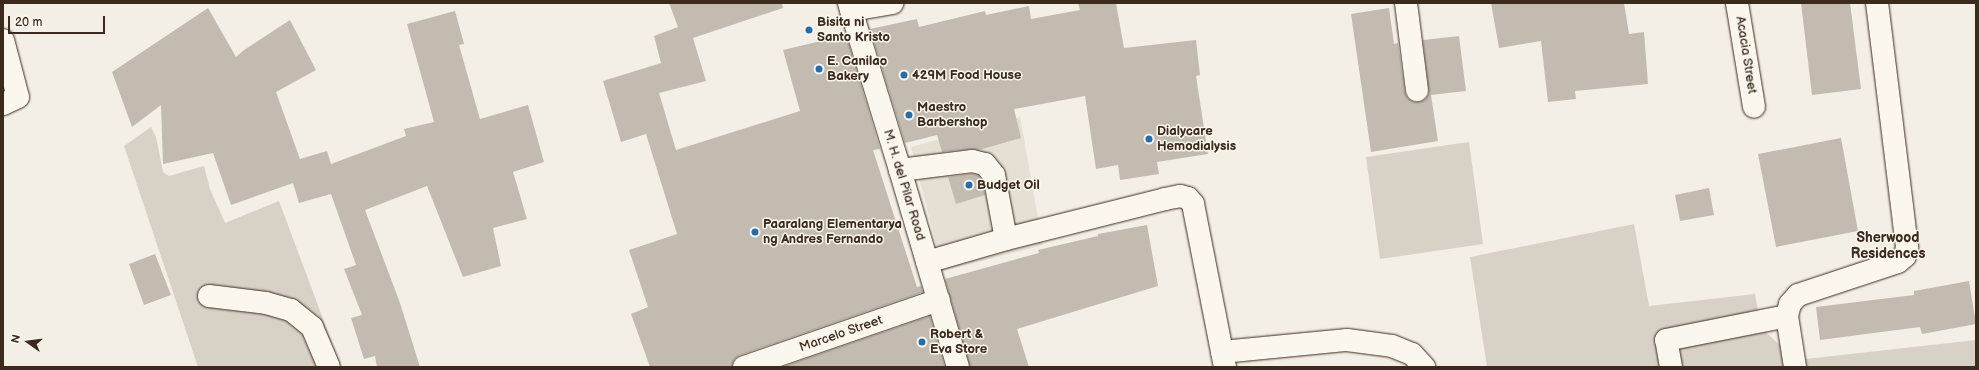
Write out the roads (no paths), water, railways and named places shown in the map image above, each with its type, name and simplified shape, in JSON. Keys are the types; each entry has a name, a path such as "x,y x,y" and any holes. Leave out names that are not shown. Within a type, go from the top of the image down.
{"street":[{"path":"850,7 892,3"},
{"path":"1406,3 1417,90"},
{"name":"Acacia Street","path":"1737,3 1754,107"},
{"path":"1795,367 1787,316 1790,304 1798,295 1898,262 1905,256 1908,247 1877,3"},
{"name":"M. H. del Pilar Road","path":"850,7 958,367"},
{"path":"3,40 10,100"},
{"path":"900,170 972,161 985,164 994,175 1006,239"},
{"path":"927,262 1006,239 1180,196 1188,198 1193,204 1224,359 1347,340 1392,346 1412,354 1424,367"},
{"path":"208,296 266,303 292,310 312,327 329,367"},
{"name":"Marcelo Street","path":"744,367 939,300"},
{"path":"1671,367 1666,340 1787,316"}],"place":[{"name":"Bisita ni Santo Kristo","path":"809,30"},
{"name":"E. Canilao Bakery","path":"819,69"},
{"name":"429M Food House","path":"904,75"},
{"name":"Maestro Barbershop","path":"909,115"},
{"name":"Dialycare Hemodialysis","path":"1149,139"},
{"name":"Budget Oil","path":"969,185"},
{"name":"Paaralang Elementarya ng Andres Fernando","path":"755,232"},
{"name":"Robert & Eva Store","path":"922,342"}],"district":[{"name":"Sherwood Residences","path":"1888,246"}]}
